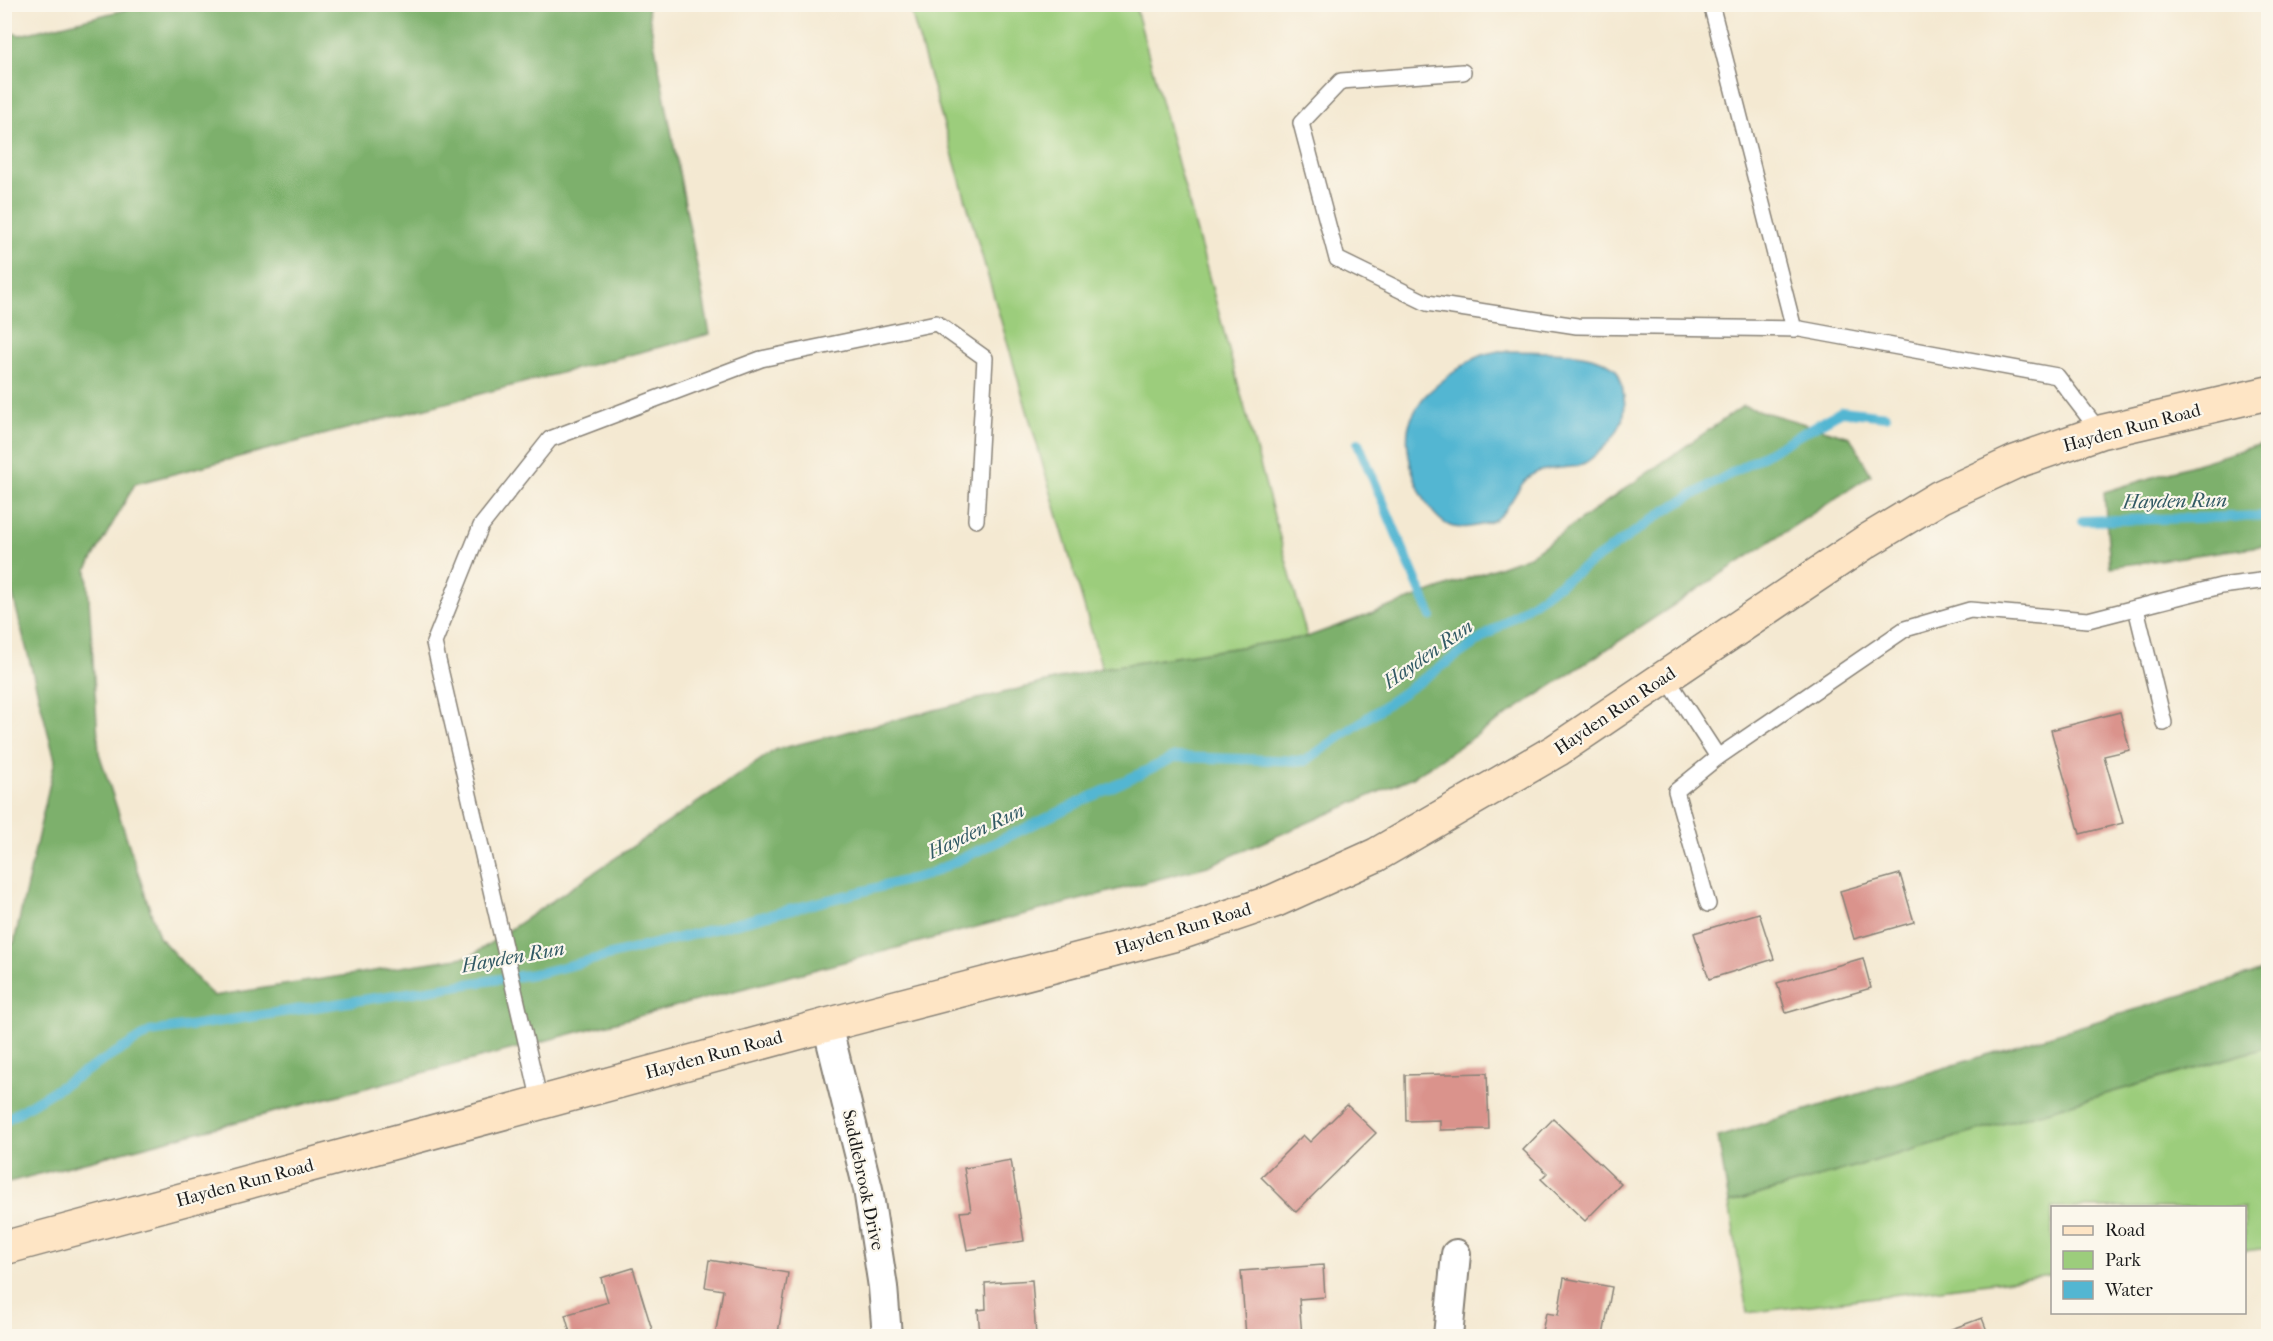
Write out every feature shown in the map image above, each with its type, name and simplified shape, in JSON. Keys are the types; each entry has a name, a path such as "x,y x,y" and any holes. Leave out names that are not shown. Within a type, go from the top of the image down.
{"main road":[{"name":"Hayden Run Road","path":"4,1248 827,1025 1180,933 1274,902 1376,855 1557,750 1867,542 1940,497 2015,462 2100,432 2268,393"}],"street":[{"name":"Saddlebrook Drive","path":"827,1025 868,1189 883,1287 887,1336"},
{"path":"1448,1336 1456,1254"}],"lane":[{"path":"1711,4 1794,329"},
{"path":"1462,72 1341,81 1301,123 1337,259 1427,303 1577,326 1794,329 2057,376 2100,432"},
{"path":"540,1102 434,643 481,526 550,439 761,359 936,323 985,358 976,520"},
{"path":"1708,904 1676,791 1718,757 1905,629 1970,610 2088,620 2221,586 2268,580"},
{"path":"2136,608 2164,723"},
{"path":"1666,677 1718,757"}],"green space":[{"path":"149,4 647,5 710,334 135,484 87,569 99,753 159,937 213,996 471,956 775,750 1102,668 1307,637 1529,556 1743,406 1850,437 1871,475 1413,777 1208,866 5,1183 5,948 14,943 55,760 5,565 4,31 20,35"},
{"path":"909,5 1135,5 1307,637 1102,668"},
{"path":"2268,442 2268,545 2110,567 2104,492"},
{"path":"2268,969 2268,1047 1729,1203 1718,1137"},
{"path":"2268,1047 2268,1248 2246,1251 2246,1206 2051,1206 2051,1275 1747,1313 1729,1203"}],"water":[{"path":"1499,351 1560,352 1591,357 1604,362 1614,368 1620,378 1625,408 1623,417 1609,442 1588,461 1576,466 1535,473 1522,484 1504,512 1490,522 1464,528 1450,526 1430,508 1415,480 1408,449 1410,422 1424,398 1445,379 1476,357"}],"building":[{"path":"2120,712 2130,750 2104,756 2123,823 2080,834 2051,730"},
{"path":"1900,874 1914,922 1854,939 1840,891"},
{"path":"1759,913 1774,959 1709,979 1694,933"},
{"path":"1863,958 1871,988 1786,1013 1777,983"},
{"path":"1487,1073 1489,1129 1440,1130 1440,1120 1406,1121 1405,1075"},
{"path":"1347,1105 1376,1133 1296,1212 1261,1177 1303,1135 1310,1142"},
{"path":"1553,1119 1621,1184 1585,1221 1541,1179 1547,1173 1523,1150"},
{"path":"1011,1160 1024,1241 967,1250 960,1212 971,1211 964,1168"},
{"path":"709,1260 788,1273 778,1333 771,1332 770,1336 715,1336 723,1290 705,1287"},
{"path":"1323,1265 1325,1297 1299,1299 1302,1336 1246,1336 1241,1271"},
{"path":"633,1268 654,1336 571,1336 565,1315 608,1302 601,1278"},
{"path":"1564,1278 1612,1287 1603,1336 1541,1336 1546,1313 1558,1315"},
{"path":"1032,1280 1036,1336 980,1336 978,1310 986,1309 985,1283"},
{"path":"1982,1318 1989,1336 1951,1336 1949,1330"}],"waterway":[{"name":"Hayden Run","path":"4,1121 150,1032 540,973 927,875 1175,757 1305,761 1668,509 1842,411 1886,416"},
{"path":"1358,443 1431,616"},
{"name":"Hayden Run","path":"2082,521 2268,516"}]}
